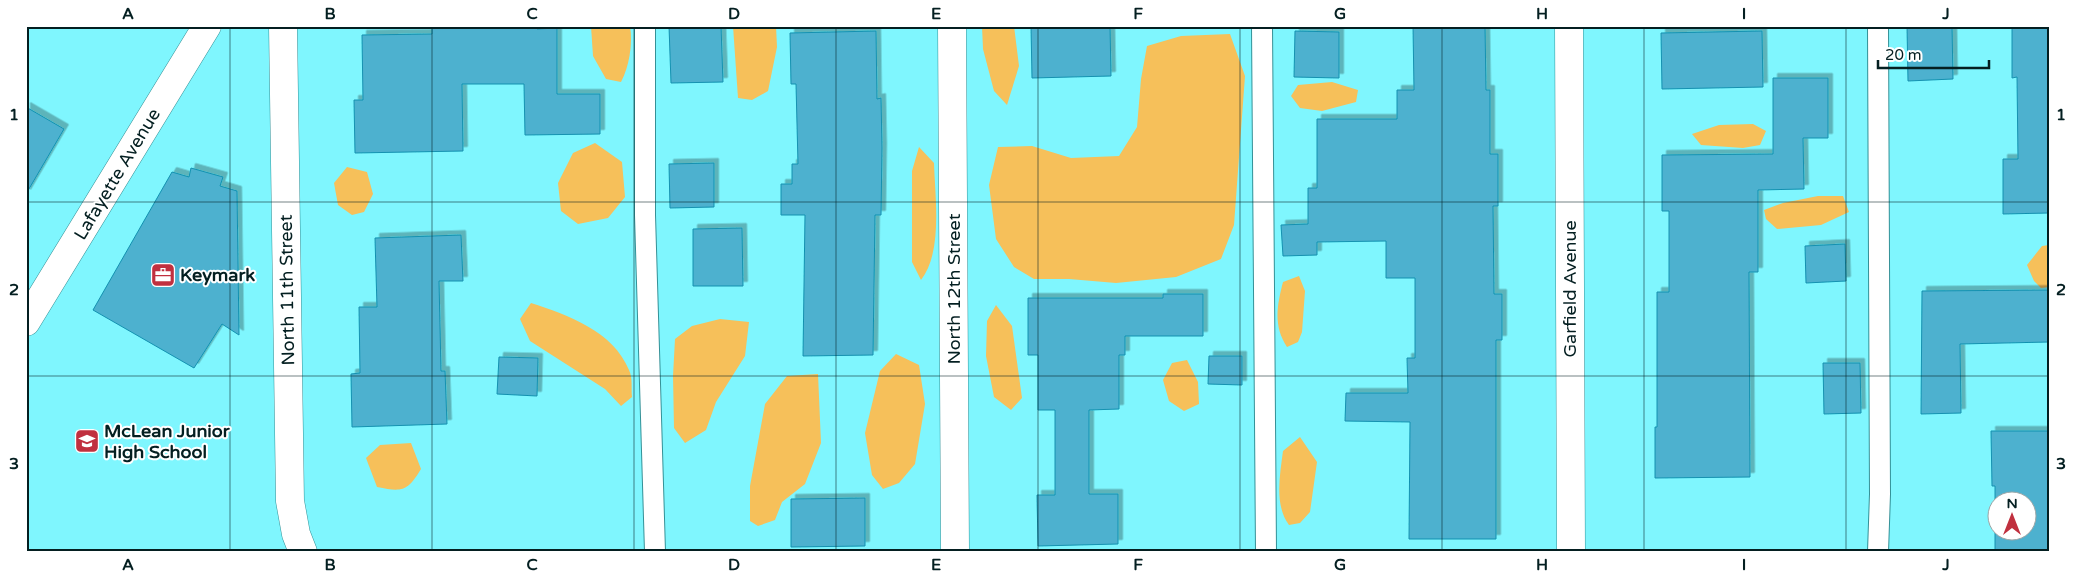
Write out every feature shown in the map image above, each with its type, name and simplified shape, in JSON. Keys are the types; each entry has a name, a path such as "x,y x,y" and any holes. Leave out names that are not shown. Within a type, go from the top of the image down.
{"street":[{"name":"Lafayette Avenue","path":"26,322 207,26"},
{"name":"North 11th Street","path":"283,26 290,501 296,534 303,552"},
{"name":"North 12th Street","path":"952,26 956,552"},
{"name":"Garfield Avenue","path":"1569,26 1571,552"}],"lane":[{"path":"644,26 645,216 656,552"},
{"path":"1262,26 1266,552"},
{"path":"1878,26 1880,494 1878,552"}],"shaded area":[{"path":"591,26 630,26 630,55 621,82 606,79 593,56"},
{"path":"733,26 776,26 777,47 768,91 752,100 738,98"},
{"path":"982,26 1014,26 1019,66 1007,105 994,91 983,49"},
{"path":"1230,34 1245,76 1234,225 1221,259 1176,277 1116,283 1069,279 1034,279 1014,267 996,239 989,185 998,147 1032,146 1071,158 1119,156 1137,127 1141,79 1147,46 1181,36"},
{"path":"1332,82 1358,90 1356,102 1322,111 1300,108 1291,96 1298,85"},
{"path":"1753,124 1766,131 1760,145 1743,148 1701,145 1692,134 1719,125"},
{"path":"595,143 622,162 625,197 608,218 578,224 561,211 558,183 573,153"},
{"path":"919,147 934,163 936,208 935,240 932,255 928,268 921,280 912,262 912,171"},
{"path":"347,167 367,172 373,194 364,212 352,215 338,205 334,183"},
{"path":"1818,196 1843,196 1849,212 1821,225 1777,229 1766,219 1764,210 1783,203"},
{"path":"2049,245 2049,287 2041,288 2034,281 2027,265 2042,246"},
{"path":"1299,276 1305,291 1302,332 1298,342 1287,347 1278,323 1279,299 1283,282"},
{"path":"531,303 560,313 588,326 612,345 622,356 630,373 632,397 621,406 605,389 530,341 520,319"},
{"path":"996,305 1012,326 1022,398 1011,410 994,397 986,356 987,321"},
{"path":"720,319 749,322 745,356 716,402 706,430 685,443 674,428 673,376 675,339 692,326"},
{"path":"896,354 919,365 925,404 915,464 899,483 883,489 872,475 865,433 880,371"},
{"path":"1187,360 1198,382 1199,404 1184,411 1169,401 1163,380 1172,363"},
{"path":"818,374 821,443 805,484 782,502 775,520 758,526 750,521 750,486 765,404 787,376"},
{"path":"1300,437 1317,462 1310,512 1300,523 1289,525 1281,508 1279,489 1283,451"},
{"path":"411,443 421,469 416,477 408,486 398,490 377,487 366,458 380,445"}],"building":[{"path":"432,26 537,26 537,29 557,28 557,94 600,94 600,134 525,135 524,84 462,84 463,151 355,153 354,100 363,100 362,35 432,34"},
{"path":"669,26 721,26 723,82 671,83"},
{"path":"1031,26 1110,26 1111,76 1032,78"},
{"path":"1413,26 1485,26 1486,90 1490,90 1490,154 1498,154 1498,206 1493,206 1494,294 1502,294 1502,340 1496,340 1496,539 1409,539 1410,422 1345,421 1346,393 1408,393 1407,358 1415,358 1415,278 1386,278 1386,241 1317,242 1317,255 1283,256 1281,225 1308,224 1308,188 1317,188 1317,119 1397,119 1397,90 1414,90"},
{"path":"1907,26 1952,26 1953,79 1908,81"},
{"path":"2012,26 2049,26 2049,213 2003,214 2003,159 2018,159 2017,77 2012,78"},
{"path":"876,31 877,99 881,98 882,148 881,215 875,215 873,355 803,356 805,215 781,215 781,184 792,184 792,164 798,164 796,84 791,84 790,33"},
{"path":"1295,31 1339,32 1339,78 1294,77"},
{"path":"1762,31 1763,87 1662,89 1661,33"},
{"path":"1773,78 1828,78 1828,138 1803,138 1804,189 1758,190 1758,272 1749,272 1750,477 1655,478 1657,292 1669,292 1669,211 1662,211 1662,155 1773,154"},
{"path":"26,107 64,129 26,194"},
{"path":"714,163 714,207 670,208 669,164"},
{"path":"191,168 223,177 220,186 237,191 239,335 222,324 194,368 93,310 172,172 189,177"},
{"path":"742,228 743,286 693,286 693,229"},
{"path":"461,235 463,281 439,281 441,371 445,371 447,424 352,427 351,374 360,373 359,307 377,307 375,238"},
{"path":"1845,244 1846,281 1806,283 1805,246"},
{"path":"2049,290 2049,342 1960,344 1961,413 1921,414 1922,291"},
{"path":"1163,294 1203,294 1203,336 1125,336 1125,355 1119,355 1119,409 1089,410 1089,494 1118,494 1118,544 1038,546 1037,495 1055,495 1055,410 1038,410 1038,355 1028,355 1028,298 1163,298"},
{"path":"1209,356 1242,356 1242,385 1208,384"},
{"path":"499,357 538,358 537,396 497,394"},
{"path":"1823,363 1860,363 1861,413 1824,414"},
{"path":"1991,431 2049,431 2049,552 1995,552 1995,540 2038,540 2038,490 1995,490 1995,486 1992,486"},
{"path":"865,498 865,546 791,547 791,499"}],"place":[{"name":"Keymark","path":"163,275"},
{"name":"McLean Junior High School","path":"87,441"}]}
